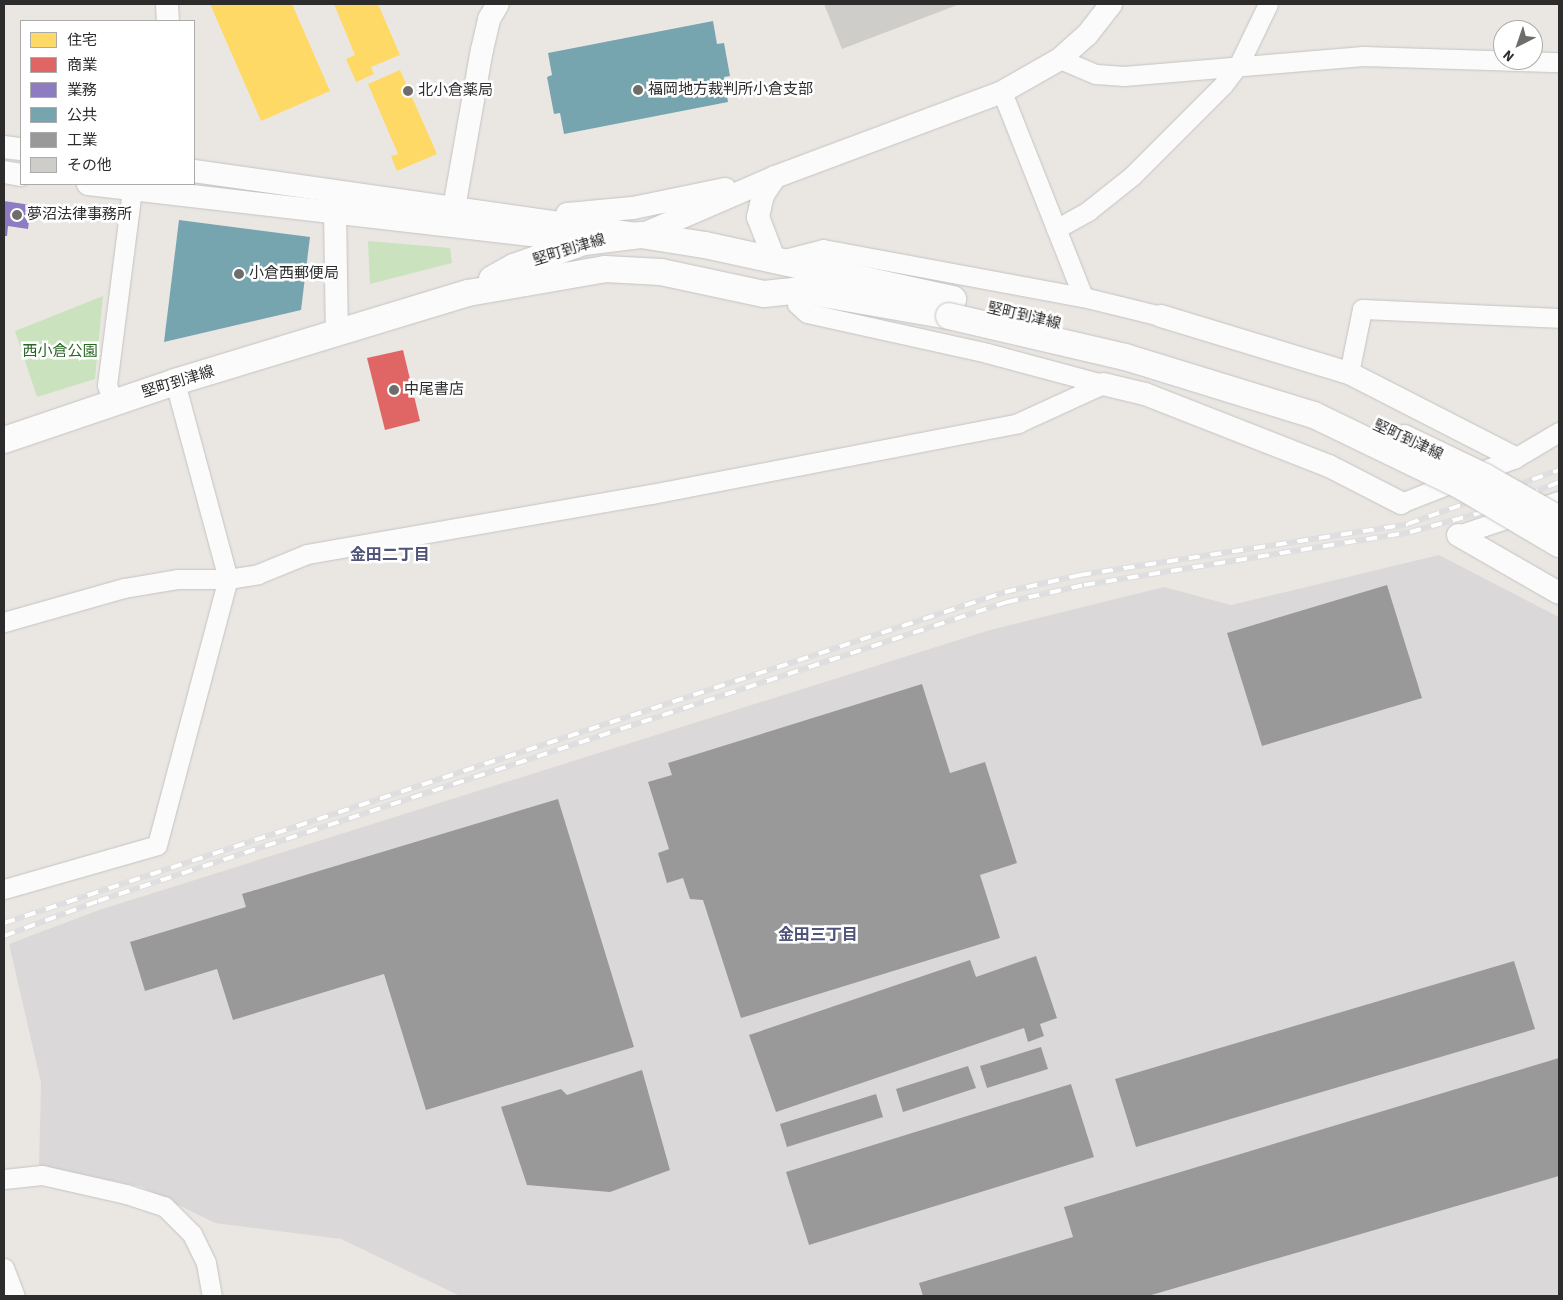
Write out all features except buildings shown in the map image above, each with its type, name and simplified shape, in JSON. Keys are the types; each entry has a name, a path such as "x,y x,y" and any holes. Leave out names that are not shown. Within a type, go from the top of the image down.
{"main road":[{"name":"堅町到津線","path":"468,293 548,245 602,240 644,226 951,308 1125,357 1314,415 1461,486 1559,544"},
{"path":"644,226 646,246 660,256"},
{"path":"522,282 602,240 660,256 774,280 800,290"},
{"path":"522,282 538,272 548,245"},
{"name":"堅町到津線","path":"4,440 175,382 468,293 522,282 605,269 630,269 669,273 764,294 800,290 951,308 1130,340 1320,399 1485,477 1559,519"}],"street":[{"path":"167,4 168,20"},
{"path":"454,208 482,50 489,20 498,4"},
{"path":"644,226 1002,92 1060,59 1087,35 1111,4"},
{"path":"1056,228 1088,211 1132,176 1223,85 1239,64 1268,4"},
{"path":"1060,59 1096,74 1124,76 1239,64 1363,56 1559,62"},
{"path":"1002,92 1082,297"},
{"path":"4,147 20,149"},
{"path":"195,171 512,215 592,213 706,194 775,177"},
{"path":"4,172 20,174"},
{"path":"775,177 763,195 758,217 775,261 823,249 1082,297 1161,316 1349,373 1515,458"},
{"path":"95,185 132,190 155,187 335,211 548,245"},
{"path":"113,403 107,385 132,190"},
{"path":"644,226 706,194"},
{"path":"335,211 337,334"},
{"path":"512,215 602,240"},
{"path":"512,215 525,220 548,245"},
{"path":"800,290 797,304 807,313 987,353 1145,394 1320,462 1401,503 1515,458 1559,432"},
{"path":"1349,373 1362,309 1559,318"},
{"path":"4,889 157,844 228,579 175,382"},
{"path":"4,622 124,588 178,579 228,579 258,574 307,554 651,494 1018,423 1102,384"},
{"path":"1458,535 1559,501"},
{"path":"1458,535 1559,593"},
{"path":"4,1179 42,1175 126,1194 164,1206 192,1234 206,1263 212,1296"},
{"path":"4,1268 15,1296"}],"shaded area":[{"path":"1439,555 1559,617 1559,1296 460,1296 341,1239 215,1223 142,1187 39,1165 41,1083 9,944 99,910 990,630 1164,587 1231,605"}],"green space":[{"path":"368,241 450,248 452,263 370,284"},
{"name":"西小倉公園","path":"103,296 95,379 37,397 15,331"}],"railway":[{"path":"4,923 1005,592 1080,575 1408,524 1559,470"},
{"path":"4,936 98,901 1007,602 1084,585 1410,532 1487,511 1559,482"}],"place":[{"name":"福岡地方裁判所小倉支部","path":"638,90"},
{"name":"北小倉薬局","path":"408,91"},
{"name":"夢沼法律事務所","path":"17,215"},
{"name":"小倉西郵便局","path":"239,274"},
{"name":"中尾書店","path":"394,390"}],"district":[{"name":"金田二丁目","path":"390,555"},
{"name":"金田三丁目","path":"818,935"}]}
